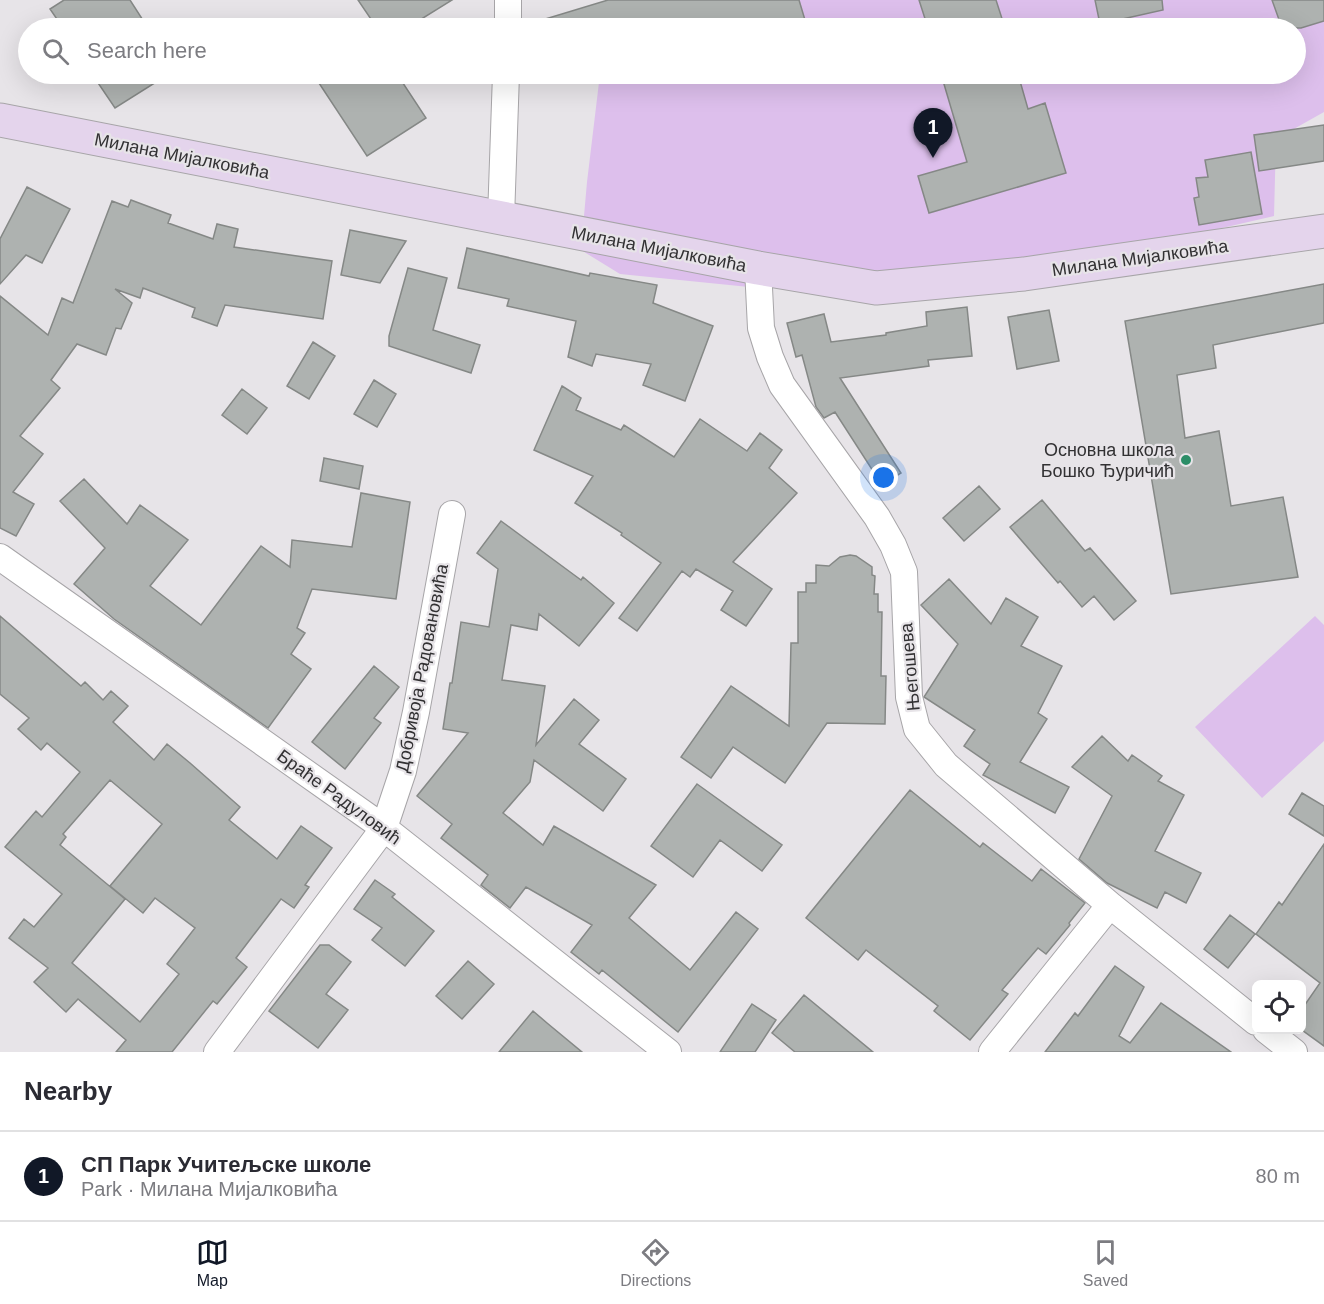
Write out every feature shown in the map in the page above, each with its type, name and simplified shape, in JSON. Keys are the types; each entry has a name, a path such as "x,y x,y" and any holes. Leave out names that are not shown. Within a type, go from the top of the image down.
{"street":[{"path":"508,0 508,18"},
{"path":"501,218 506,84"},
{"name":"Милана Мијалковића","path":"0,120 758,268 876,288 1024,274 1324,231"},
{"name":"Његошева","path":"758,268 761,328 782,385 877,518 893,545 904,572 909,697 917,729 946,765 1110,905 1252,1018"},
{"name":"Добривоја Радовановића","path":"217,1052 384,828 404,771 452,514"},
{"name":"Браће Радуловић","path":"0,557 384,828 668,1052"},
{"path":"992,1052 1110,905"},
{"path":"1272,1034 1294,1052"}],"shaded area":[{"path":"630,0 1324,0 1324,112 1276,139 1274,216 1170,240 795,286 759,288 620,274 581,250 599,84 1306,84 1306,18 617,18"},
{"path":"1315,616 1324,625 1324,741 1262,798 1195,727"}],"building":[{"path":"64,0 130,0 142,18 56,18 50,9"},
{"path":"358,0 452,0 423,18 370,18"},
{"path":"608,0 799,0 804,18 549,18"},
{"path":"919,0 996,0 1002,18 925,18"},
{"path":"1095,0 1162,0 1163,10 1127,18 1099,18"},
{"path":"1272,0 1324,0 1324,21 1306,26 1306,18 1278,18"},
{"path":"99,84 153,84 115,108"},
{"path":"320,84 404,84 426,118 367,156"},
{"path":"944,84 1021,84 1028,109 1045,103 1066,173 929,213 918,176 967,162"},
{"path":"1324,125 1324,161 1259,171 1254,135"},
{"path":"1251,152 1262,214 1199,225 1194,198 1199,197 1196,178 1208,177 1205,160"},
{"path":"27,187 70,209 42,263 26,255 0,284 0,239"},
{"path":"131,200 171,215 168,223 213,239 217,224 238,229 234,247 332,261 323,319 225,305 217,326 192,317 195,308 143,288 140,298 115,289 132,303 121,329 116,328 106,355 77,344 51,380 60,388 20,436 43,454 13,492 34,504 16,536 0,528 0,296 48,335 62,298 73,303 112,201 128,207"},
{"path":"350,230 406,241 380,283 341,275"},
{"path":"467,248 589,276 590,273 657,285 653,303 713,326 685,401 643,385 651,364 596,354 592,366 568,357 576,321 507,306 509,299 458,288"},
{"path":"408,268 447,278 433,330 480,345 471,373 389,346 389,336"},
{"name":"Основна школа Бошко Ђуричић","path":"1324,284 1324,323 1213,345 1216,368 1177,375 1185,438 1219,431 1231,506 1283,497 1298,577 1171,594 1125,321"},
{"path":"967,307 972,356 928,360 929,366 840,378 901,473 882,485 835,412 824,418 816,407 802,355 796,357 787,323 824,314 831,342 886,335 886,333 927,326 926,312"},
{"path":"1049,310 1059,361 1017,369 1008,317"},
{"path":"313,342 335,356 309,399 287,386"},
{"path":"374,380 396,394 377,427 354,414"},
{"path":"562,386 581,398 576,410 621,430 624,425 674,457 700,419 747,451 760,433 782,450 769,468 797,493 733,562 772,589 746,626 721,610 733,591 696,569 690,577 682,571 637,631 619,618 661,563 621,535 622,533 575,503 593,476 534,450"},
{"path":"242,389 267,408 247,434 222,415"},
{"path":"324,458 363,466 359,489 320,481"},
{"path":"84,479 127,524 140,505 188,540 150,586 201,625 261,546 290,567 292,540 352,547 361,493 410,502 396,599 312,589 297,628 305,633 291,654 311,669 268,728 114,619 74,584 105,548 60,501"},
{"path":"979,486 1000,509 964,541 943,518"},
{"path":"1042,500 1085,551 1090,548 1136,601 1114,620 1094,596 1082,607 1010,527"},
{"path":"501,521 581,580 583,577 614,603 579,646 539,614 537,630 511,625 502,680 545,686 536,745 574,699 599,720 579,744 626,779 603,811 534,760 530,782 503,813 543,845 554,826 656,885 629,918 690,970 736,912 758,929 678,1032 602,970 599,974 571,952 592,925 526,887 510,908 481,885 488,875 441,838 452,824 417,796 468,733 443,729 450,683 452,683 461,622 489,627 498,569 477,553"},
{"path":"856,556 872,567 872,575 875,576 874,594 878,594 878,612 882,612 881,676 886,676 885,724 827,723 785,783 733,747 711,778 681,757 731,686 789,726 791,643 798,643 798,592 806,592 806,583 816,583 816,565 829,566 840,557"},
{"path":"949,579 991,624 1006,598 1038,617 1021,646 1062,666 1038,713 1047,719 1020,762 1069,787 1055,813 983,775 990,764 964,746 975,730 924,697 958,644 921,605"},
{"path":"0,616 81,686 85,682 103,700 111,691 128,706 113,722 154,760 167,744 190,763 240,807 229,820 277,859 301,826 332,848 305,885 309,887 294,908 281,899 236,958 247,967 217,1004 213,1001 172,1052 116,1052 126,1040 78,999 66,1012 34,982 48,968 9,938 24,919 34,927 62,894 5,847 36,811 42,817 80,772 47,743 41,750 18,729 29,718 0,694","holes":["110,780 162,824 110,886 143,913 155,898 195,928 167,964 179,974 140,1022 72,963 125,899 60,845 66,837 63,834"]},
{"path":"374,666 399,687 374,718 381,723 345,769 312,742"},
{"path":"1102,736 1128,761 1132,755 1162,776 1158,781 1184,795 1155,851 1201,873 1186,903 1165,892 1157,908 1107,883 1079,859 1112,796 1072,767"},
{"path":"697,784 782,845 762,871 720,840 693,877 651,846"},
{"path":"910,790 980,847 983,843 1032,881 1041,869 1085,903 1046,954 1038,948 1002,990 1008,994 970,1040 934,1011 938,1006 866,950 858,960 806,918"},
{"path":"1302,793 1324,806 1324,836 1289,814"},
{"path":"1324,844 1324,1046 1306,1033 1306,1003 1320,983 1256,934 1279,902 1282,905"},
{"path":"375,880 395,894 392,897 434,931 405,966 372,940 382,928 354,909"},
{"path":"1230,915 1255,934 1228,968 1204,949"},
{"path":"320,945 329,945 351,962 326,994 348,1010 318,1048 269,1011"},
{"path":"468,961 494,984 462,1019 436,996"},
{"path":"1115,966 1144,987 1119,1036 1130,1043 1161,1003 1231,1052 1045,1052 1075,1013 1078,1016"},
{"path":"804,995 873,1052 795,1052 772,1033"},
{"path":"752,1004 776,1020 755,1052 720,1052"},
{"path":"533,1011 547,1023 582,1052 499,1052"}],"place":[{"name":"СП Парк Учитељске школе","path":"933,158"},
{"name":"Основна школа Бошко Ђуричић","path":"1186,460"}]}
